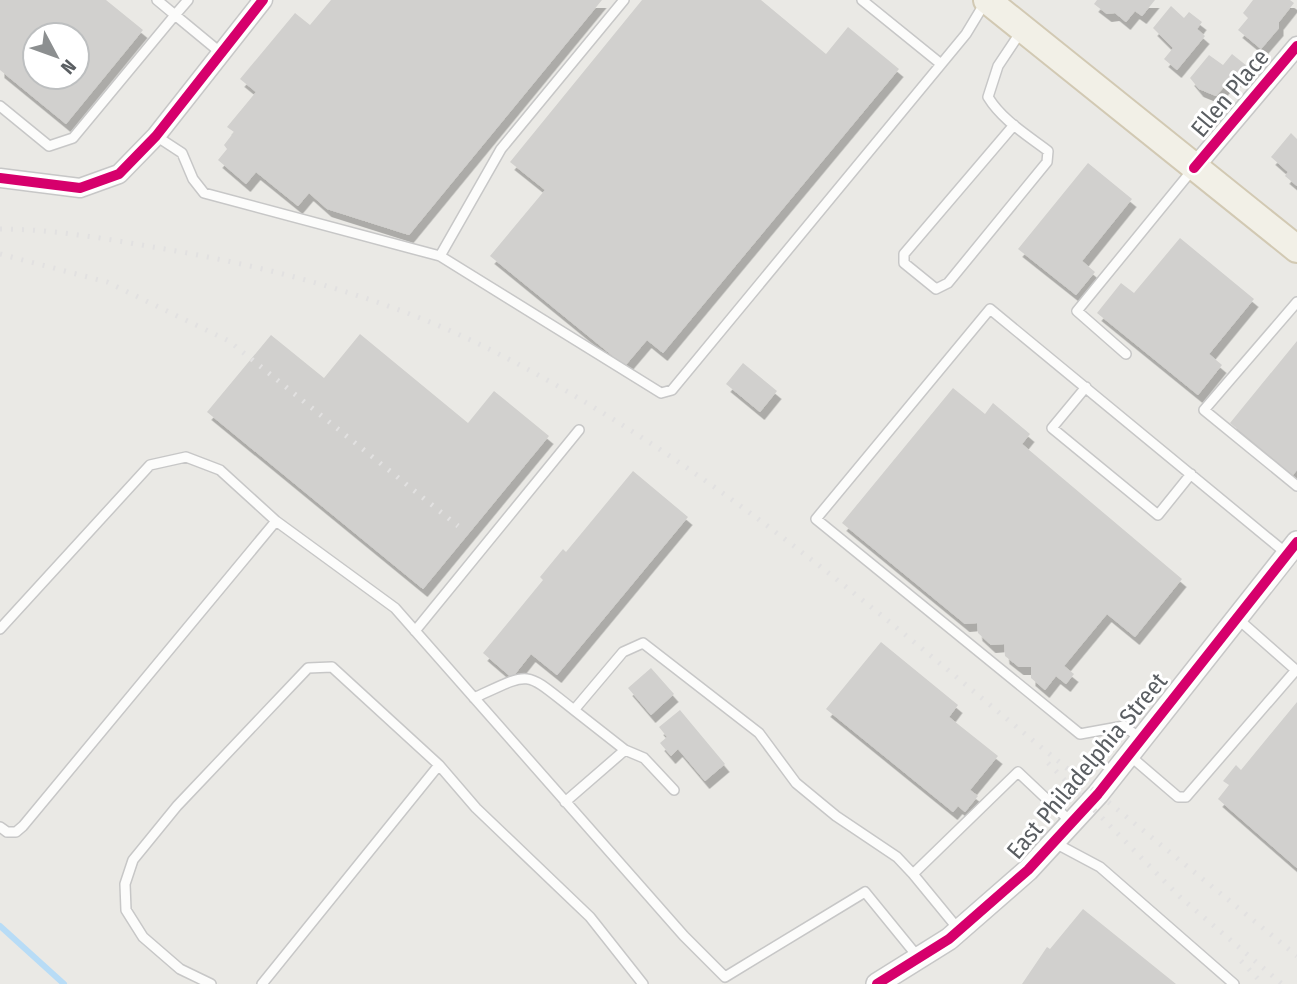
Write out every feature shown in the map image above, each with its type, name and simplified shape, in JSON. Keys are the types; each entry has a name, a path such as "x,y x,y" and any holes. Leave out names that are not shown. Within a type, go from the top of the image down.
{"main road":[{"path":"987,0 1297,249"}],"street":[{"path":"0,178 79,188 119,174 156,136 263,0"},
{"name":"Ellen Place","path":"1194,168 1297,46"},
{"name":"East Philadelphia Street","path":"877,984 959,930 1028,870 1135,747 1292,548"}],"lane":[{"path":"158,0 221,53"},
{"path":"0,106 49,146 73,138 188,0"},
{"path":"440,256 501,149 624,0"},
{"path":"156,136 181,153 193,179 204,193 440,256 661,393 672,390 966,34 987,0"},
{"path":"865,1 941,64"},
{"path":"1014,125 904,254 904,263 936,289 948,283 1047,162 1048,151 1014,125 997,112 988,97 998,66 1023,29"},
{"path":"1126,354 1077,311 1194,168"},
{"path":"1297,302 1203,410 1297,486"},
{"path":"1237,618 1296,671 1186,797 1178,797 1135,747 1124,726 1080,734 816,519 990,309 1191,474 1292,548"},
{"path":"1086,387 1052,428 1062,437 1158,514 1191,474"},
{"path":"415,631 579,430"},
{"path":"0,629 150,465 160,460 186,457 220,470 276,521 394,608 684,936 728,981 865,892 919,958"},
{"path":"0,827 6,832 16,832 23,826 276,521"},
{"path":"575,710 623,652 643,643 759,733 796,783 836,816 897,857 959,930"},
{"path":"211,984 180,969 142,937 126,910 125,884 133,860 177,806 308,668 332,667 439,765 476,808 590,918 643,984"},
{"path":"474,698 522,676 534,679 625,750 644,758 674,790"},
{"path":"565,802 625,750"},
{"path":"262,984 439,765"},
{"path":"913,874 1018,772 1072,822"},
{"path":"1054,842 1100,867 1234,984"}],"building":[{"path":"0,0 106,0 143,30 66,124 26,91 91,91 91,21 21,21 21,87 0,70"},
{"path":"331,0 602,0 409,235 327,209 309,193 298,206 256,172 246,184 218,160 227,149 224,145 234,132 227,127 256,92 240,79 295,13 310,25"},
{"path":"642,0 761,0 826,54 848,27 899,69 663,353 647,340 625,366 490,256 545,190 510,162"},
{"path":"1097,0 1155,0 1142,16 1135,11 1126,22 1115,13 1107,14 1094,4"},
{"path":"1253,0 1290,0 1294,3 1279,22 1279,28 1261,49 1238,30 1248,18 1243,13"},
{"path":"1171,6 1184,18 1189,12 1202,22 1197,29 1205,36 1177,70 1164,59 1173,48 1153,28"},
{"path":"1232,54 1247,66 1238,79 1230,80 1216,96 1199,89 1190,78 1209,55 1223,65"},
{"path":"1291,133 1297,139 1297,186 1285,176 1288,172 1271,157"},
{"path":"1088,163 1132,199 1082,261 1095,272 1076,295 1018,249"},
{"path":"1180,238 1254,299 1209,354 1222,365 1198,395 1097,313 1121,283 1134,293"},
{"path":"360,334 468,423 494,391 549,436 423,589 207,412 271,335 324,378"},
{"path":"1297,341 1297,470 1293,475 1230,423"},
{"path":"743,363 777,391 760,412 726,384"},
{"path":"953,388 985,414 993,403 1030,434 1022,444 1182,579 1135,637 1107,614 1064,666 1074,674 1066,684 1056,676 1045,690 1031,678 1031,667 1019,667 1005,656 1004,644 991,645 978,633 977,623 965,624 842,523"},
{"path":"633,471 688,517 557,675 531,654 512,678 483,653 543,580 540,577 563,549 566,552"},
{"path":"881,642 958,705 949,717 998,756 970,790 978,796 965,812 958,806 953,812 826,709"},
{"path":"651,668 674,694 651,715 628,688"},
{"path":"1297,702 1297,868 1218,799 1229,785 1223,781 1236,765 1241,770"},
{"path":"680,710 725,764 705,781 678,749 671,756 660,743 667,737 659,727"},
{"path":"1083,909 1176,984 1022,984 1047,947 1050,949"}],"waterway":[{"path":"0,926 64,984"}],"railway":[{"path":"0,229 60,233 159,248 243,264 327,286 448,330 554,384 681,464 802,553 1297,956"},
{"path":"0,254 107,282 229,341 458,526"},
{"path":"1048,763 1180,897 1282,984"},
{"path":"1241,961 1263,984"}],"cycle path":[{"path":"0,178 80,188 119,174 156,136 263,0"},
{"path":"1194,168 1297,46"},
{"path":"877,984 949,939 1028,870 1098,794 1297,542"}]}
